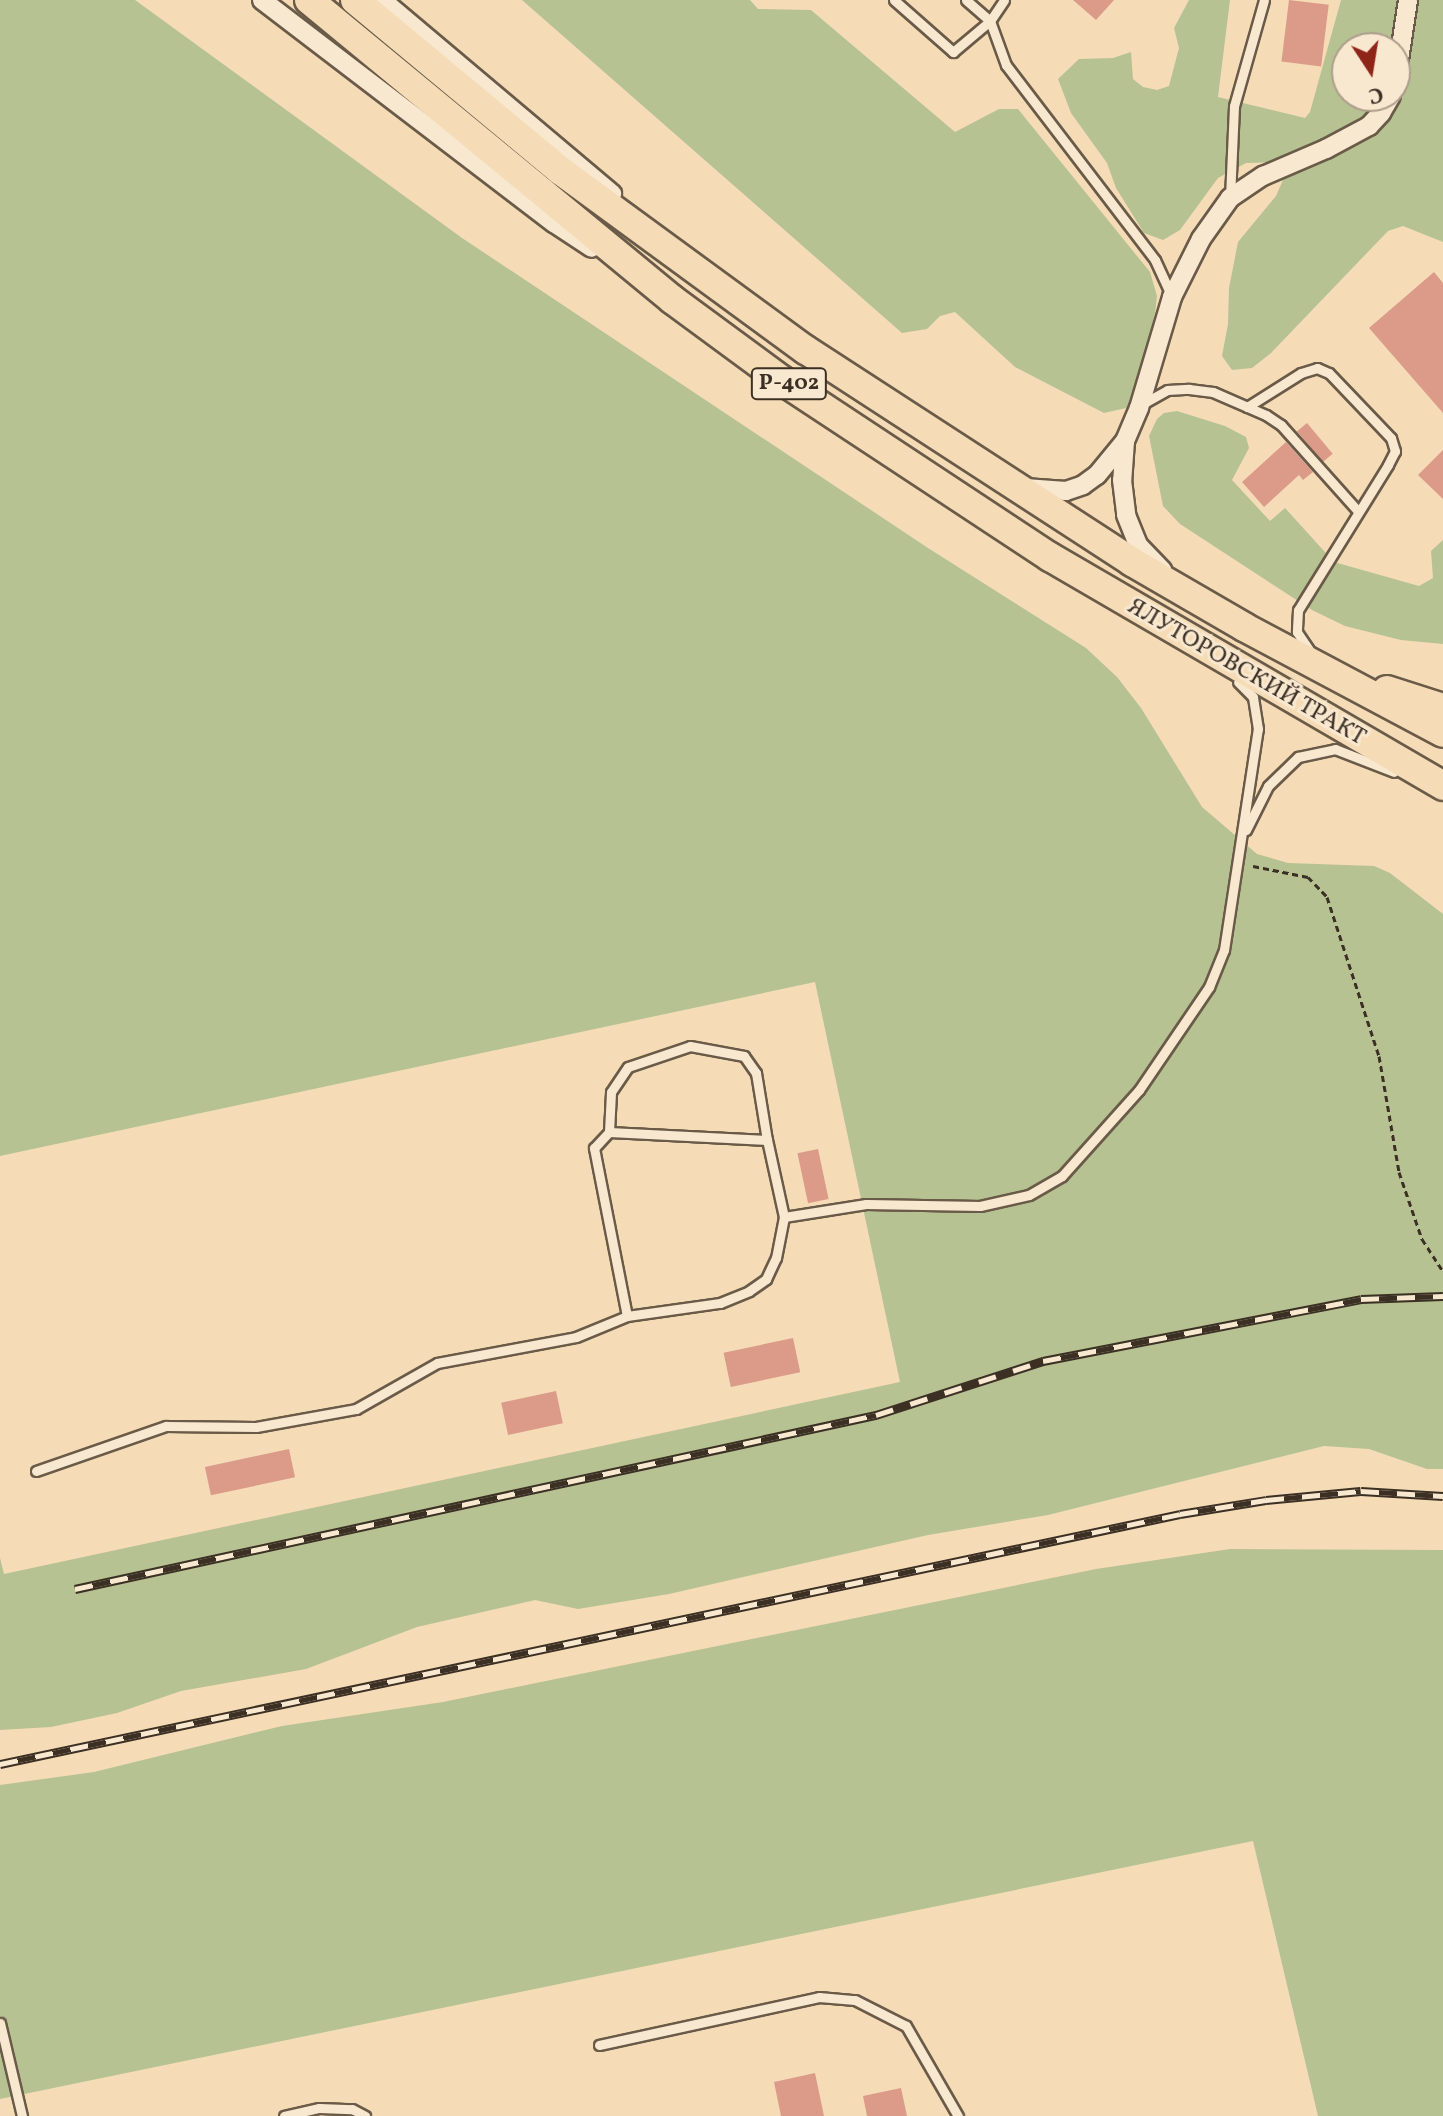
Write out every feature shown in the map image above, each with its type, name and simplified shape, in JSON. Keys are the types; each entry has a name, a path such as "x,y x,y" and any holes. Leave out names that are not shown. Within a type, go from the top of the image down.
{"main road":[{"name":"Р-402","path":"309,0 673,300 783,381 1050,557"},
{"name":"Р-402","path":"355,0 561,171 806,350 1010,485"},
{"name":"ЯЛУТОРОВСКИЙ ТРАКТ","path":"1010,485 1185,593 1443,733"},
{"name":"ЯЛУТОРОВСКИЙ ТРАКТ","path":"1050,557 1317,716 1443,786"},
{"path":"1334,675 1443,708"},
{"path":"1317,716 1443,802"},
{"path":"1405,777 1443,793"}],"street":[{"path":"262,0 554,223 673,300"},
{"path":"382,0 586,170 697,271"},
{"path":"1403,32 1408,0"},
{"path":"1010,485 1047,491 1083,485 1097,475 1125,441 1139,408 1172,297 1201,239 1230,198 1263,176 1326,149 1369,126 1382,112"},
{"path":"1125,441 1122,480 1130,527 1138,545 1185,593"}],"lane":[{"path":"894,0 953,52 990,21 1004,0"},
{"path":"966,0 990,21 1006,65 1155,260 1172,297"},
{"path":"1230,198 1234,106 1264,0"},
{"path":"1247,407 1301,373 1317,368 1329,373 1391,438 1395,451 1296,617 1300,637 1334,675"},
{"path":"1139,408 1152,396 1189,389 1213,392 1247,407 1281,425 1358,511"},
{"path":"1050,557 1141,624"},
{"path":"784,1217 866,1204 980,1206 1029,1195 1062,1176 1139,1090 1209,987 1224,950 1258,712 1246,687 1228,676"},
{"path":"1241,840 1268,786 1298,757 1335,749 1405,777"},
{"path":"36,1471 166,1426 256,1427 356,1409 437,1363 576,1337 627,1316 720,1303 749,1291 766,1279 776,1258 784,1217 756,1073 744,1056 690,1046 628,1067 611,1092 609,1132 594,1148 627,1316"},
{"path":"609,1132 767,1140"},
{"path":"599,2045 819,1997 855,2000 906,2026 958,2116"},
{"path":"0,2023 22,2116"},
{"path":"284,2116 319,2108 352,2109 365,2116"}],"path":[{"path":"1237,863 1308,877 1327,897 1379,1056 1399,1172 1422,1239 1443,1271"}],"green space":[{"path":"0,0 135,0 462,238 928,548 1086,648 1117,677 1141,708 1202,807 1257,854 1288,863 1374,866 1390,873 1443,914 1443,1469 1427,1469 1369,1449 1324,1446 1048,1515 928,1535 669,1594 578,1609 535,1600 417,1627 306,1669 181,1691 117,1713 51,1727 0,1730 0,1558 4,1574 900,1382 815,982 0,1156"},
{"path":"522,0 750,0 758,9 811,10 955,132 999,109 1018,109 1150,272 1157,296 1155,313 1134,399 1126,408 1104,413 1015,367 955,312 940,316 927,329 902,333"},
{"path":"1189,0 1230,0 1218,97 1305,118 1310,112 1331,36 1331,112 1411,112 1411,32 1332,32 1341,0 1443,0 1443,242 1403,226 1388,231 1271,353 1252,368 1232,370 1222,356 1228,324 1229,288 1238,242 1276,196 1286,173 1285,162 1246,163 1218,178 1180,230 1163,240 1144,233 1116,188 1107,163 1071,113 1058,79 1079,59 1113,58 1131,52 1133,79 1143,87 1157,90 1169,86 1179,48 1174,28"},
{"path":"1177,411 1225,426 1246,437 1249,448 1232,480 1270,521 1285,508 1334,562 1419,586 1433,578 1431,551 1443,540 1443,644 1401,640 1345,626 1312,610 1180,524 1163,506 1149,436 1157,419 1164,413"},
{"path":"1230,1549 1443,1550 1443,2116 1318,2116 1253,1841 0,2099 0,1785 94,1772 282,1726 443,1702 1096,1569"}],"building":[{"path":"1073,0 1114,0 1096,20"},
{"path":"1289,0 1329,5 1321,66 1281,62"},
{"path":"1434,272 1443,283 1443,413 1369,328"},
{"path":"1307,423 1333,454 1323,462 1297,431"},
{"path":"1286,442 1313,472 1303,480 1299,475 1264,507 1242,482"},
{"path":"1443,450 1443,499 1418,475"},
{"path":"818,1149 829,1199 808,1203 797,1153"},
{"path":"793,1338 800,1372 731,1387 724,1353"},
{"path":"556,1391 563,1423 508,1435 501,1403"},
{"path":"289,1449 295,1477 211,1495 205,1467"},
{"path":"815,2073 824,2116 781,2116 774,2082"},
{"path":"901,2088 907,2116 867,2116 863,2096"}],"railway":[{"path":"75,1589 876,1415 1043,1361 1361,1299 1443,1296"},
{"path":"0,1764 1180,1514 1266,1500 1361,1491 1443,1496"}]}
